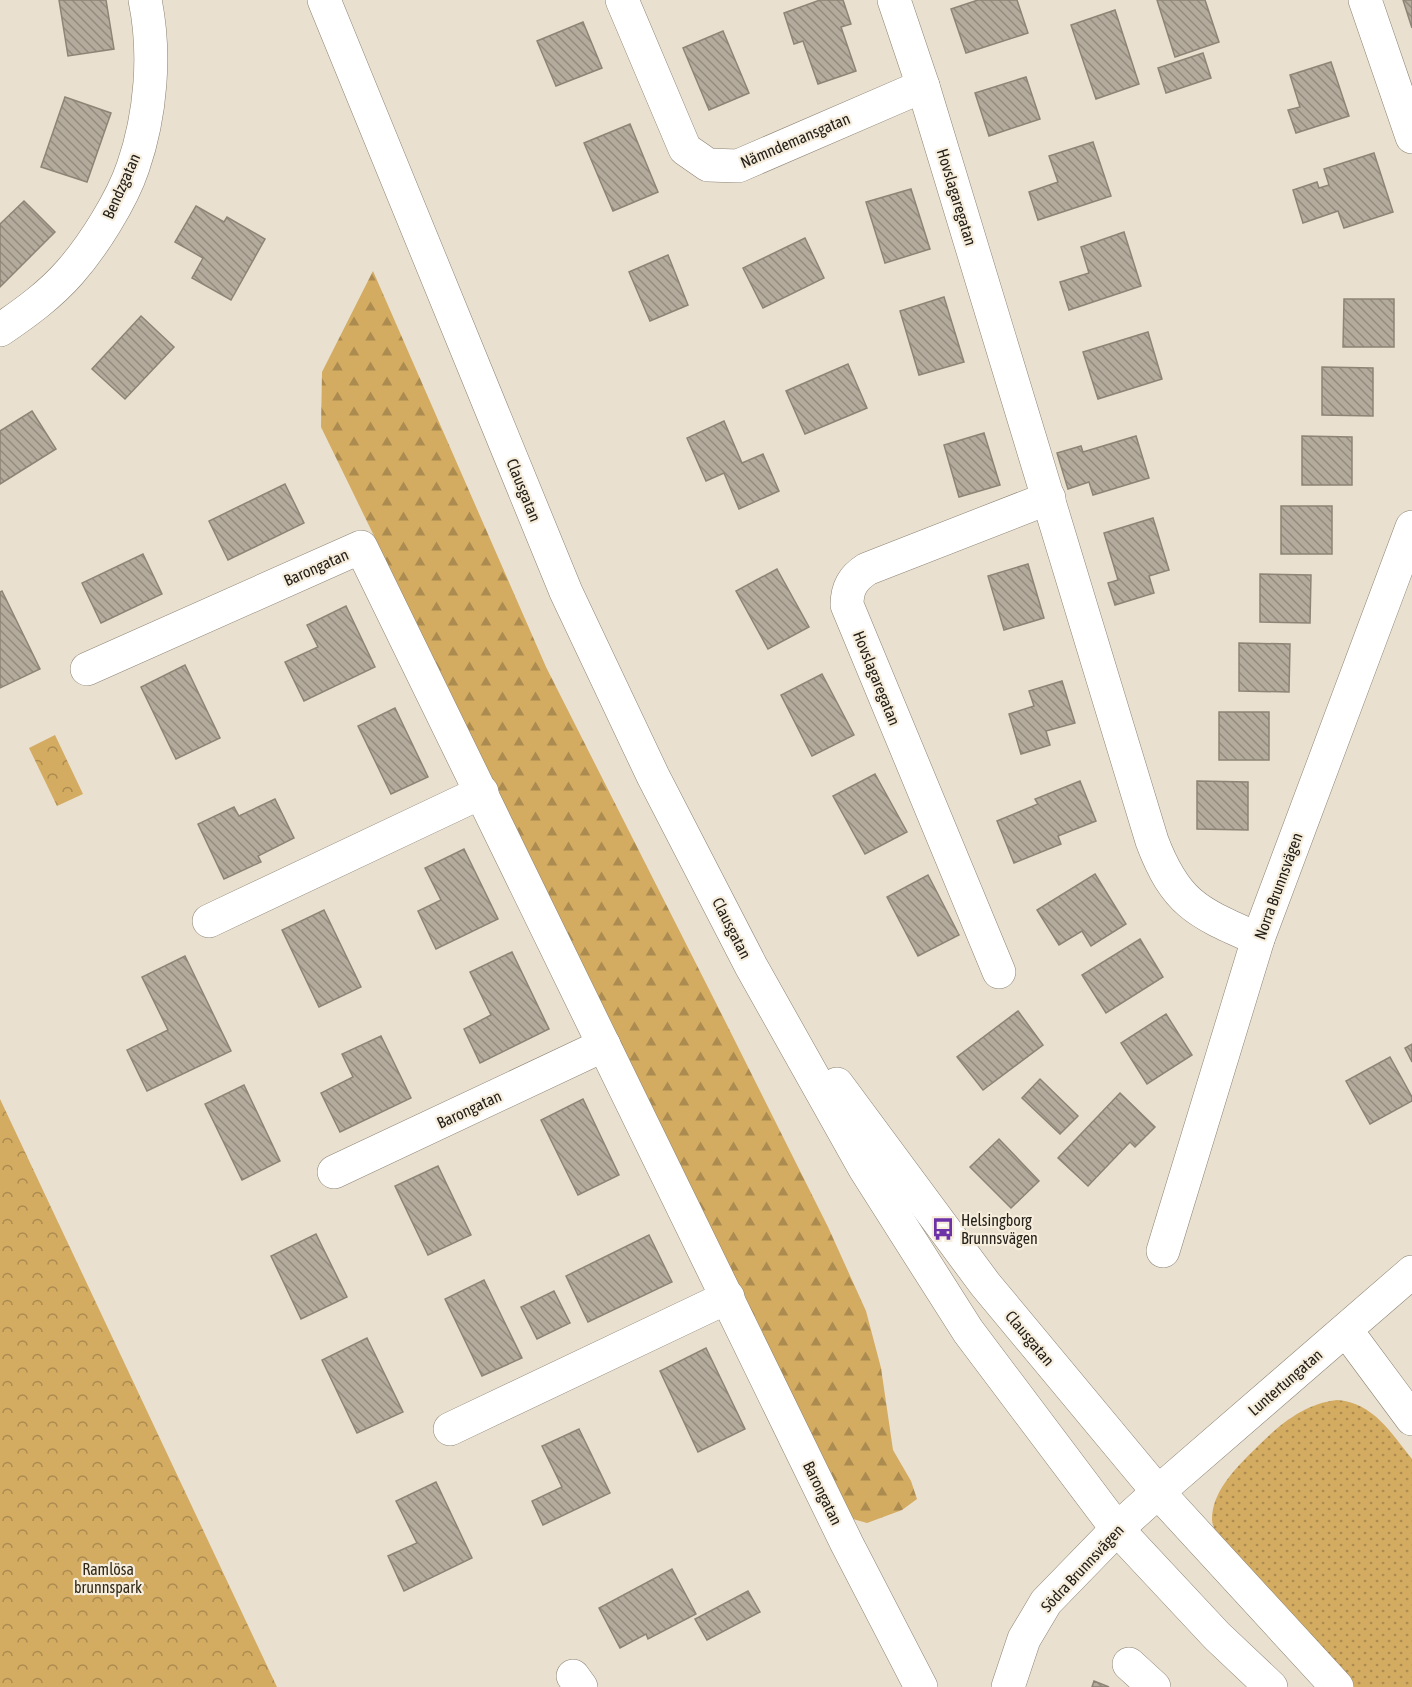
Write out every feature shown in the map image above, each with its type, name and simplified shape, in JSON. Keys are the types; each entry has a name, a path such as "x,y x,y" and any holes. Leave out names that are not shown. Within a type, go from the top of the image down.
{"street":[{"name":"Bendzgatan","path":"0,330 49,294 69,273 106,222 133,168 144,124 150,81 151,48 146,0"},
{"name":"Clausgatan","path":"324,0 566,592 654,776 752,966 865,1169 968,1331 1117,1529 1217,1636 1271,1687"},
{"name":"Nämndemansgatan","path":"622,0 685,149 708,165 738,166 923,86"},
{"name":"Hovslagaregatan","path":"894,0 923,86 1161,866 1175,889 1193,907 1217,921 1258,939"},
{"path":"1365,0 1412,137"},
{"name":"Hovslagaregatan","path":"999,972 847,604 847,594 850,584 867,569 1049,498"},
{"name":"Norra Brunnsvägen","path":"1163,1251 1258,939 1412,527"},
{"name":"Barongatan","path":"87,669 361,547 847,1544 921,1687"},
{"path":"209,921 482,792"},
{"name":"Clausgatan","path":"752,966 985,1284 1158,1492 1337,1687"},
{"name":"Barongatan","path":"334,1172 604,1045"},
{"name":"Luntertungatan","path":"1158,1492 1412,1272"},
{"path":"450,1430 728,1297"},
{"path":"1346,1330 1412,1419"},
{"name":"Södra Brunnsvägen","path":"1008,1687 1024,1639 1046,1602 1117,1529 1158,1492"},
{"path":"1129,1664 1154,1687"}],"green space":[{"path":"373,271 546,667 828,1227 866,1311 881,1368 893,1450 911,1481 917,1499 902,1510 867,1523 853,1519 321,427 322,372"},
{"path":"55,735 83,794 57,806 29,748"},
{"name":"Ramlösa brunnspark","path":"0,1099 277,1687 0,1687"},
{"path":"1337,1400 1350,1402 1371,1413 1389,1430 1412,1459 1412,1687 1353,1687 1250,1578 1217,1534 1212,1520 1216,1500 1225,1482 1262,1442 1281,1425 1301,1412 1324,1402"}],"building":[{"path":"59,0 106,0 114,49 68,56"},
{"path":"820,0 843,0 851,24 841,27 856,71 818,84 803,41 794,44 784,13"},
{"path":"978,0 1017,0 1028,33 966,53 951,9"},
{"path":"1157,0 1205,0 1219,42 1175,57"},
{"path":"1403,0 1412,0 1412,28"},
{"path":"1115,10 1139,84 1096,99 1071,25"},
{"path":"583,22 602,68 556,86 537,41"},
{"path":"723,31 749,93 709,110 683,48"},
{"path":"1203,53 1211,78 1166,93 1158,68"},
{"path":"1331,62 1349,116 1296,133 1288,110 1300,107 1290,75"},
{"path":"1026,77 1040,119 989,136 975,93"},
{"path":"65,97 111,113 87,182 41,167"},
{"path":"630,124 658,192 613,211 584,143"},
{"path":"1093,142 1111,196 1038,220 1029,192 1058,182 1049,156"},
{"path":"1374,153 1393,212 1344,228 1338,211 1303,223 1293,190 1317,182 1319,188 1329,185 1324,169"},
{"path":"911,189 930,249 885,263 866,202"},
{"path":"24,201 55,232 0,287 0,224"},
{"path":"196,206 224,222 227,217 265,239 231,300 192,278 203,258 175,242"},
{"path":"1124,232 1141,286 1069,310 1060,282 1089,273 1081,247"},
{"path":"805,238 824,278 763,308 743,268"},
{"path":"668,255 688,305 650,321 629,272"},
{"path":"944,297 964,362 919,375 900,311"},
{"path":"1344,299 1394,299 1394,347 1343,347"},
{"path":"141,316 174,347 125,399 92,369"},
{"path":"1148,332 1162,379 1098,399 1083,352"},
{"path":"848,364 867,408 805,434 786,391"},
{"path":"1322,367 1373,368 1373,416 1322,415"},
{"path":"32,411 56,449 0,484 0,431"},
{"path":"724,421 742,463 763,454 779,491 739,509 724,473 706,481 687,438"},
{"path":"984,433 1000,485 959,497 944,445"},
{"path":"1136,436 1149,478 1093,495 1089,482 1068,489 1057,453 1081,446 1083,452"},
{"path":"1302,436 1352,437 1352,485 1302,485"},
{"path":"285,484 304,523 228,560 209,521"},
{"path":"1281,506 1332,506 1332,554 1281,554"},
{"path":"1153,518 1169,570 1149,576 1154,593 1115,605 1108,583 1118,580 1104,533"},
{"path":"143,554 162,594 101,623 82,583"},
{"path":"1028,564 1044,618 1004,630 988,576"},
{"path":"777,569 809,627 768,649 736,591"},
{"path":"1260,574 1311,575 1310,623 1260,622"},
{"path":"2,591 40,669 0,688 0,592"},
{"path":"346,606 375,667 304,701 285,662 318,647 307,625"},
{"path":"1239,643 1290,644 1289,692 1239,691"},
{"path":"185,665 220,738 176,759 141,687"},
{"path":"822,674 854,735 812,756 781,695"},
{"path":"1062,681 1075,723 1046,731 1050,745 1021,754 1009,714 1034,706 1029,691"},
{"path":"395,708 428,777 391,794 358,726"},
{"path":"1219,712 1269,712 1269,760 1219,760"},
{"path":"875,774 907,832 865,854 833,796"},
{"path":"1080,781 1096,821 1058,836 1061,844 1014,863 997,821 1038,804 1035,799"},
{"path":"1197,781 1248,782 1248,830 1197,829"},
{"path":"275,799 294,838 258,856 261,862 224,879 198,824 234,807 239,816"},
{"path":"464,849 498,919 436,949 418,911 441,900 425,868"},
{"path":"1095,874 1126,924 1091,946 1082,931 1059,945 1037,910"},
{"path":"928,875 959,935 918,956 887,897"},
{"path":"324,910 361,987 319,1007 282,930"},
{"path":"1140,939 1163,977 1106,1013 1082,975"},
{"path":"512,952 549,1029 480,1063 464,1029 491,1015 470,972"},
{"path":"185,956 231,1051 147,1091 127,1050 168,1030 142,977"},
{"path":"1018,1011 1043,1045 983,1090 957,1057"},
{"path":"1166,1014 1192,1055 1147,1084 1121,1043"},
{"path":"381,1036 411,1098 340,1132 321,1093 353,1077 342,1054"},
{"path":"1412,1044 1412,1062 1405,1048"},
{"path":"1390,1057 1412,1101 1370,1124 1346,1081"},
{"path":"1040,1079 1078,1116 1060,1134 1022,1098"},
{"path":"244,1085 280,1161 242,1180 205,1104"},
{"path":"1120,1093 1155,1127 1135,1147 1130,1142 1088,1186 1058,1158"},
{"path":"583,1099 619,1175 578,1195 541,1120"},
{"path":"999,1139 1039,1181 1011,1208 970,1167"},
{"path":"438,1166 471,1235 428,1255 395,1186"},
{"path":"316,1234 347,1297 301,1319 271,1256"},
{"path":"649,1235 672,1282 588,1322 566,1276"},
{"path":"484,1280 522,1358 482,1376 445,1299"},
{"path":"554,1291 570,1323 537,1339 521,1307"},
{"path":"367,1338 403,1412 357,1433 322,1360"},
{"path":"706,1348 745,1429 698,1452 660,1371"},
{"path":"579,1429 610,1493 543,1525 532,1501 562,1487 542,1446"},
{"path":"436,1482 472,1558 404,1591 388,1556 417,1543 396,1501"},
{"path":"672,1569 696,1614 648,1639 646,1634 620,1648 599,1608"},
{"path":"748,1591 760,1612 707,1640 695,1619"},
{"path":"1094,1681 1109,1687 1092,1687"}],"place":[{"name":"Helsingborg Brunnsvägen","path":"943,1229"}]}
